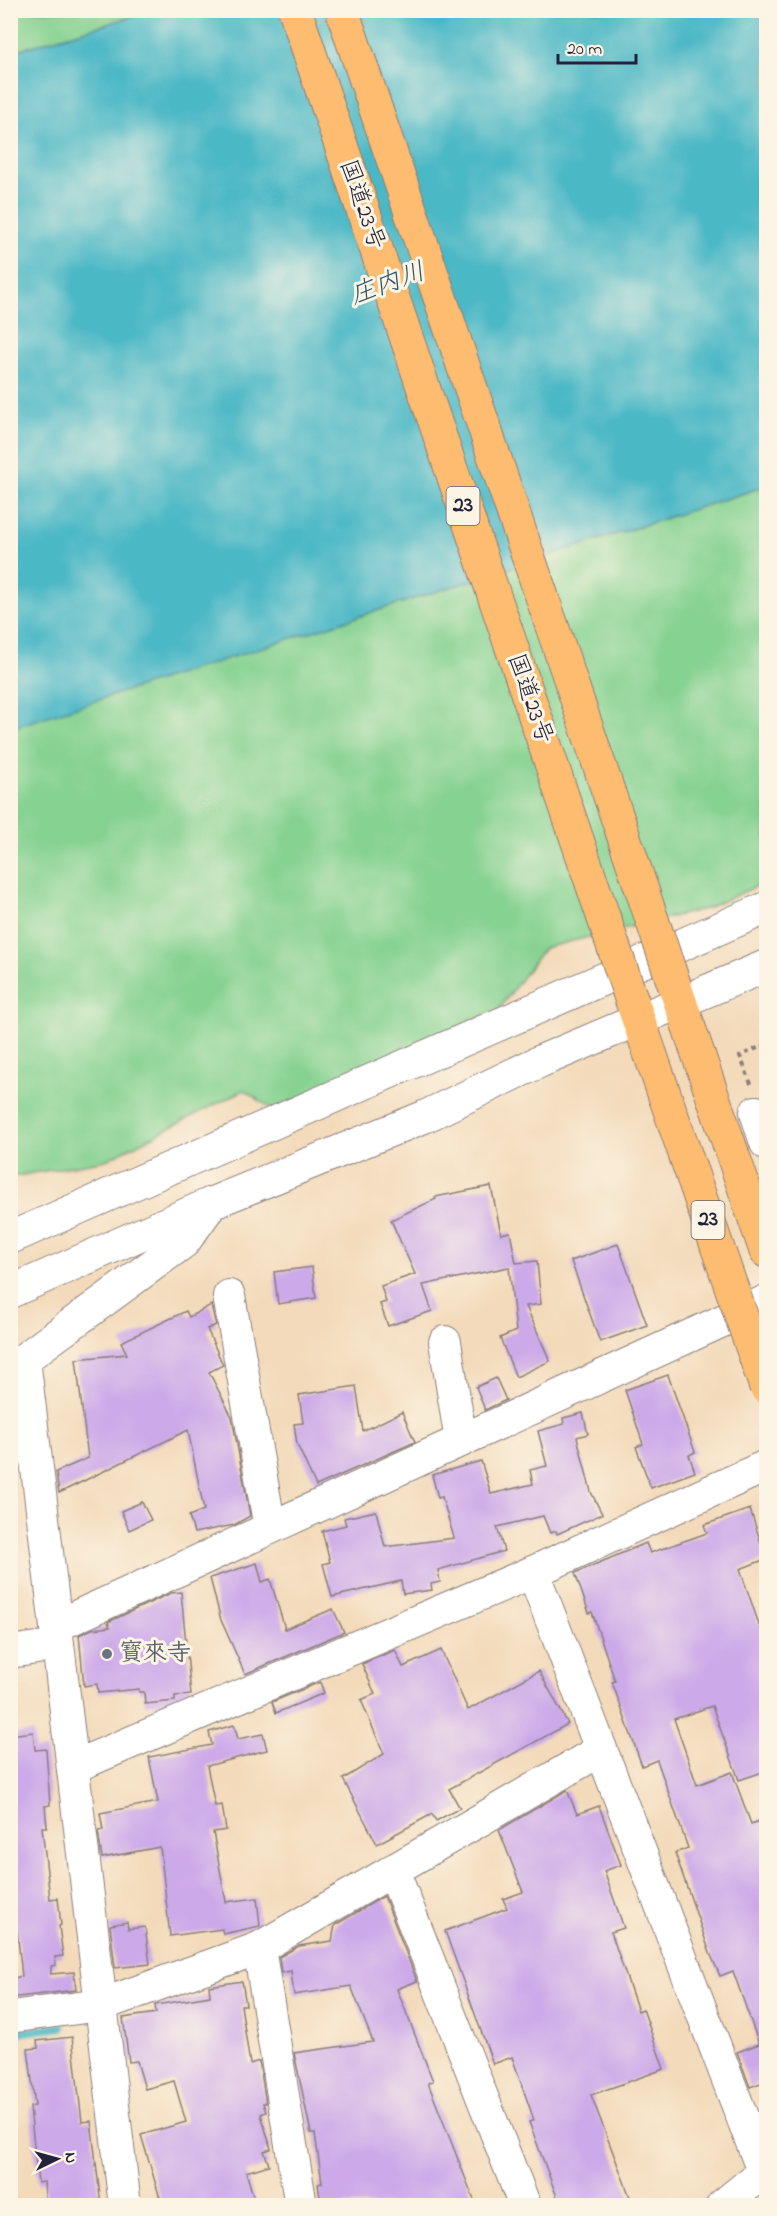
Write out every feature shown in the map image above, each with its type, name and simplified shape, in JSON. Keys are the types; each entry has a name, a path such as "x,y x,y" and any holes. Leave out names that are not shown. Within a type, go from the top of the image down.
{"highway":[{"name":"国道23号","path":"295,10 766,1387"},
{"name":"国道23号","path":"342,10 766,1251"}],"street":[{"path":"10,1238 766,908"},
{"path":"10,1292 212,1203 424,1116 541,1061 636,1011 766,966"},
{"path":"756,1112 766,1143"},
{"path":"125,2205 57,1636 19,1396 24,1359 184,1242 212,1203"},
{"path":"229,1296 270,1528"},
{"path":"10,1652 57,1636 270,1528 766,1301"},
{"path":"445,1342 461,1441"},
{"path":"73,1767 764,1476"},
{"path":"533,1572 765,2174 722,2205"},
{"path":"10,2017 101,2005 259,1948 601,1750"},
{"path":"393,1870 525,2205"},
{"path":"259,1948 301,2205"}],"path":[{"path":"756,1112 759,1103 740,1056 766,1044"}],"green space":[{"path":"11,11 151,11 11,52"},
{"path":"766,486 766,882 708,908 544,948 499,1009 273,1110 244,1090 106,1160 11,1177 10,728"}],"water":[{"name":"庄内川","path":"151,11 766,11 766,486 11,728 11,52"}],"building":[{"path":"491,1186 501,1234 510,1232 516,1263 537,1261 541,1304 526,1306 550,1361 516,1377 500,1338 516,1331 509,1267 423,1285 432,1311 388,1326 380,1304 386,1302 381,1286 415,1274 391,1220 436,1199 435,1197"},
{"path":"618,1244 647,1325 600,1342 571,1261"},
{"path":"312,1267 316,1298 278,1304 274,1272"},
{"path":"211,1305 216,1325 207,1329 223,1365 209,1372 232,1417 250,1516 234,1525 194,1533 189,1516 204,1510 188,1430 59,1493 56,1472 88,1458 76,1359 127,1354 121,1342 186,1311 189,1317"},
{"path":"668,1375 695,1452 689,1455 695,1472 651,1488 636,1447 643,1444 625,1390"},
{"path":"496,1378 506,1400 485,1410 476,1387"},
{"path":"356,1386 363,1431 402,1412 415,1442 316,1486 297,1444 294,1424 303,1423 299,1395"},
{"path":"583,1413 588,1434 577,1437 591,1492 602,1514 557,1534 556,1531 550,1533 543,1516 497,1527 504,1551 438,1570 440,1582 431,1584 432,1590 403,1594 401,1581 332,1597 323,1564 330,1562 322,1531 346,1525 344,1518 376,1511 385,1547 454,1538 442,1497 438,1498 432,1475 481,1461 491,1494 533,1484 530,1470 547,1466 538,1431 564,1424 563,1418"},
{"path":"142,1502 151,1520 129,1530 121,1511"},
{"path":"750,1509 766,1559 740,1569 766,1645 766,1771 739,1780 712,1706 674,1719 697,1785 732,1772 751,1824 766,1818 766,2081 750,2087 737,2052 759,2044 733,1971 720,1976 710,1953 675,1853 688,1848 657,1760 642,1766 612,1682 615,1681 592,1612 589,1613 575,1573 646,1543 650,1553 707,1533 704,1525"},
{"path":"257,1563 262,1582 270,1579 285,1629 333,1609 344,1632 245,1674 221,1620 210,1578"},
{"path":"181,1592 191,1695 175,1696 175,1701 145,1704 144,1692 139,1692 139,1689 98,1693 97,1684 84,1686 79,1635 92,1629 110,1627 108,1622 171,1593"},
{"path":"395,1650 403,1667 441,1650 468,1710 539,1671 568,1724 449,1789 460,1808 436,1821 432,1814 377,1844 343,1779 384,1754 361,1700 375,1694 362,1664"},
{"path":"320,1682 324,1693 276,1713 272,1702"},
{"path":"234,1725 238,1739 263,1734 267,1750 207,1766 215,1806 222,1805 226,1830 213,1832 226,1902 257,1898 260,1926 223,1934 222,1929 170,1936 160,1847 102,1858 98,1831 103,1830 100,1813 158,1802 149,1757 212,1745 209,1732"},
{"path":"33,1732 35,1750 46,1749 50,1805 45,1806 47,1827 42,1827 50,1899 58,1898 61,1925 59,1926 63,1956 55,1957 56,1965 51,1966 51,1974 74,1972 76,1990 10,1998 10,1979 22,1976 16,1921 10,1921 10,1735"},
{"path":"567,1790 577,1814 599,1806 621,1865 604,1871 624,1928 611,1932 638,2011 643,2009 664,2069 591,2095 633,2205 560,2205 529,2122 534,2120 512,2057 493,2064 445,1931 507,1908 503,1899 523,1892 499,1830"},
{"path":"384,1896 417,1981 397,1989 433,2081 428,2083 476,2205 321,2205 318,2184 322,2183 315,2133 311,2133 294,2053 373,2042 351,1986 294,1995 291,1971 281,1973 279,1957 299,1946 332,1941 335,1925"},
{"path":"127,1922 128,1929 145,1927 150,1964 115,1968 110,1925"},
{"path":"242,1981 246,2005 241,2005 250,2064 259,2061 266,2103 263,2103 266,2112 261,2114 271,2149 264,2151 269,2165 246,2172 256,2205 162,2205 141,2135 186,2122 174,2081 145,2089 137,2061 129,2062 123,2018 156,2013 155,2005 210,1996 209,1986"},
{"path":"72,2037 82,2122 91,2121 101,2205 46,2205 44,2182 38,2183 30,2107 35,2106 28,2049 38,2048 37,2041"}],"waterway":[{"path":"10,2034 62,2027"}],"place":[{"name":"寳來寺","path":"107,1654"}]}
